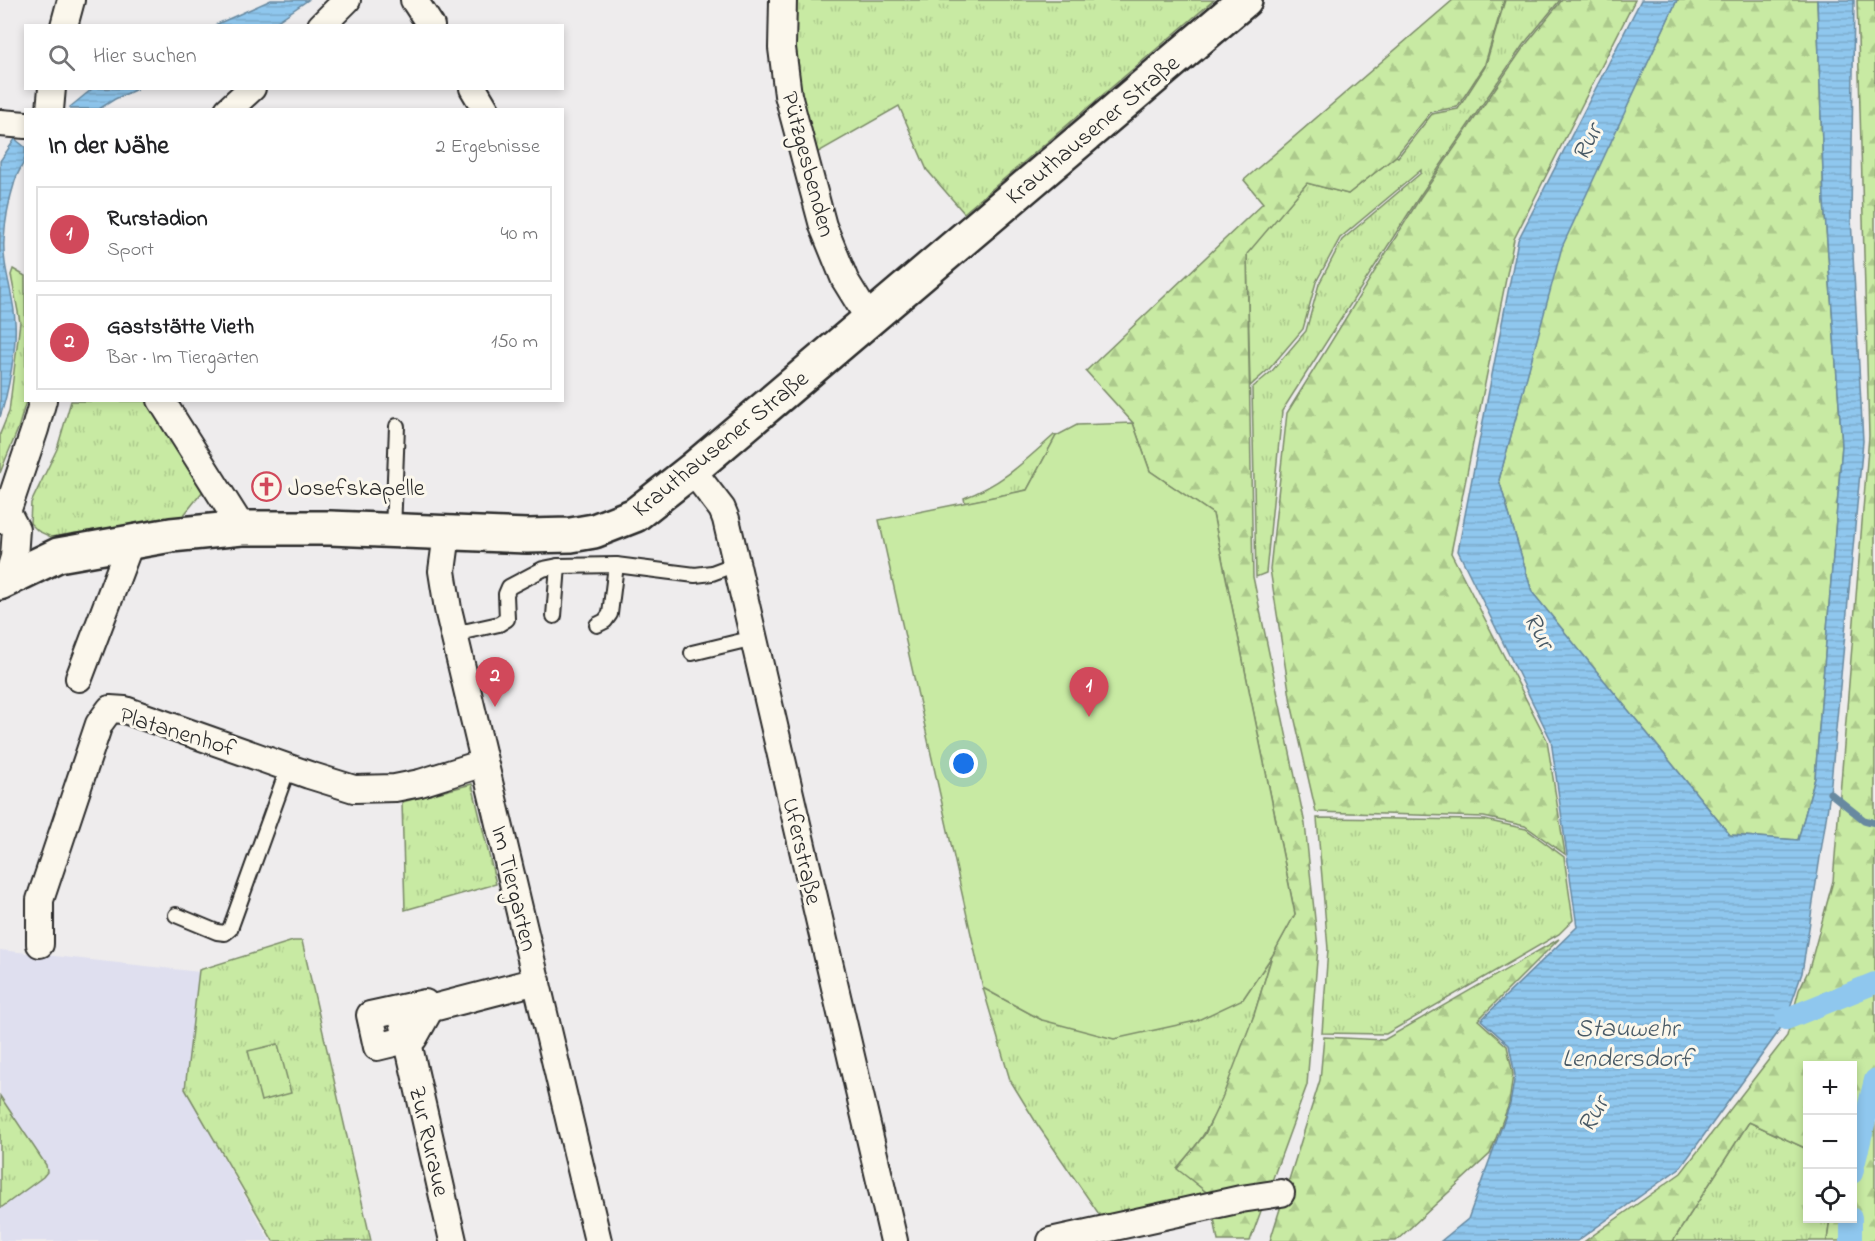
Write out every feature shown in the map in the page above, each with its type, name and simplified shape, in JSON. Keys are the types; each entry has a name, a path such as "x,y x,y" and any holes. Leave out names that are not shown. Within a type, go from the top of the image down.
{"street":[{"path":"65,24 71,0"},
{"path":"323,24 346,0"},
{"path":"414,0 430,24"},
{"name":"Pützgesbenden","path":"783,0 782,48 788,95 820,215 845,280 869,319"},
{"name":"Krauthausener Straße","path":"2,578 58,555 171,535 242,528 330,528 447,534 571,535 594,531 635,515 692,470 1245,0"},
{"path":"50,108 52,90"},
{"path":"230,108 250,90"},
{"path":"474,90 485,108"},
{"path":"0,123 24,125"},
{"path":"2,578 14,557 16,529 4,516 36,429 43,402"},
{"path":"162,402 242,528"},
{"name":"Uferstraße","path":"692,470 722,509 726,519 894,1241"},
{"name":"Im Tiergarten","path":"447,534 442,571 448,609 598,1241"},
{"path":"79,678 131,541"},
{"name":"Platanenhof","path":"40,944 40,900 99,724 111,709 125,710 354,789 395,788 484,764"},
{"name":"Zur Ruraue","path":"453,1241 402,1016 537,981"},
{"path":"1051,1241 1241,1199 1281,1193"}],"lane":[{"path":"393,531 398,426"},
{"path":"454,634 499,624 507,619 506,594 509,587 543,569 558,566 616,565 695,575 712,573 736,564"},
{"path":"597,625 605,621 610,614 616,565"},
{"path":"554,616 558,566"},
{"path":"692,653 754,638"},
{"path":"176,915 217,932 225,933 230,929 288,768"}],"shaded area":[{"path":"0,950 200,972 185,1089 270,1241 0,1241"}],"green space":[{"path":"795,0 1214,0 964,213 927,170 899,106 815,154 796,90 793,48"},
{"path":"1453,0 1504,0 1484,67 1457,107 1431,112 1396,156 1348,194 1307,183 1247,254 1253,577 1305,824 1318,948 1307,1085 1250,1241 1218,1241 1210,1195 1177,1169 1205,1134 1222,1098 1254,1015 1272,956 1295,914 1213,514 1150,471 1133,423 1086,371 1263,203 1244,180"},
{"path":"1505,0 1560,0 1523,45 1419,197 1282,411 1266,573 1256,577 1252,388 1272,371 1306,331 1319,284 1342,240 1421,173 1421,170 1340,238 1316,282 1303,329 1269,369 1250,386 1247,253 1307,183 1348,194 1396,156 1398,157 1432,114 1458,109 1485,67"},
{"path":"1562,0 1635,0 1514,239 1451,553 1547,740 1565,854 1525,826 1484,817 1316,812 1291,703 1270,569 1287,413 1420,198 1523,48"},
{"path":"1677,0 1817,0 1824,201 1842,445 1815,778 1798,840 1730,835 1532,592 1499,480 1561,247"},
{"path":"1857,0 1875,0 1875,1241 1827,1241 1829,1223 1857,1223 1857,1061 1803,1061 1803,1147 1749,1122 1673,1241 1585,1241 1681,1173 1787,1036 1799,990 1809,969 1833,881 1869,436"},
{"path":"13,269 24,275 26,402 18,429 0,473 0,434 9,412 20,322 11,275"},
{"path":"71,402 151,402 201,482 203,491 183,516 51,537 38,531 30,523 31,503 57,449"},
{"path":"1133,423 1150,471 1213,514 1295,914 1272,956 1243,999 1196,1021 1114,1039 1042,1020 983,988 879,520 1027,490 1056,436 1077,425"},
{"path":"1054,435 1056,436 1027,490 965,503 964,498 1002,479"},
{"path":"472,784 496,884 405,910 402,802"},
{"path":"1317,818 1485,820 1526,829 1564,857 1573,920 1559,934 1386,1034 1322,1033 1328,949"},
{"path":"1559,939 1478,1020 1507,1046 1513,1074 1509,1104 1490,1154 1396,1241 1270,1241 1320,1080 1324,1037 1384,1040"},
{"path":"293,941 302,941 371,1241 273,1241 185,1089 199,970"},
{"path":"1272,956 1236,1068 1202,1137 1177,1168 1210,1195 1103,1220 1037,1124 1010,1080 983,988 1042,1020 1243,999"},
{"path":"278,1044 291,1093 261,1101 248,1051"},
{"path":"0,1096 46,1165 47,1172 2,1207 0,1207"},
{"path":"1749,1122 1803,1147 1803,1223 1829,1223 1827,1241 1673,1241"}],"water":[{"path":"271,0 308,0 276,22 217,24"},
{"name":"Stauwehr Lendersdorf","path":"1641,0 1677,0 1562,247 1499,480 1532,592 1730,835 1798,840 1815,778 1842,445 1824,201 1817,0 1854,0 1851,218 1863,441 1830,793 1802,973 1786,1019 1777,1034 1681,1167 1577,1241 1441,1241 1468,1219 1510,1104 1515,1075 1509,1045 1481,1020 1577,927 1551,740 1458,551 1518,240"},
{"path":"91,90 135,90 101,108 70,107"},
{"path":"15,139 24,146 24,162 17,176 6,218 4,250 14,312 15,344 0,417 0,161"}],"waterway":[{"path":"1830,793 1864,820 1875,823"},
{"path":"1786,1019 1875,983"},
{"path":"1853,1169 1875,1080"},
{"path":"1851,1223 1851,1241"}],"place":[{"name":"Josefskapelle","path":"267,487"},
{"name":"Gaststätte Vieth","path":"495,707"},
{"name":"Rurstadion","path":"1089,717"}],"water label":[{"name":"Rur","path":"1586,142"},
{"name":"Rur","path":"1540,630"},
{"name":"Rur","path":"1592,1114"}]}
